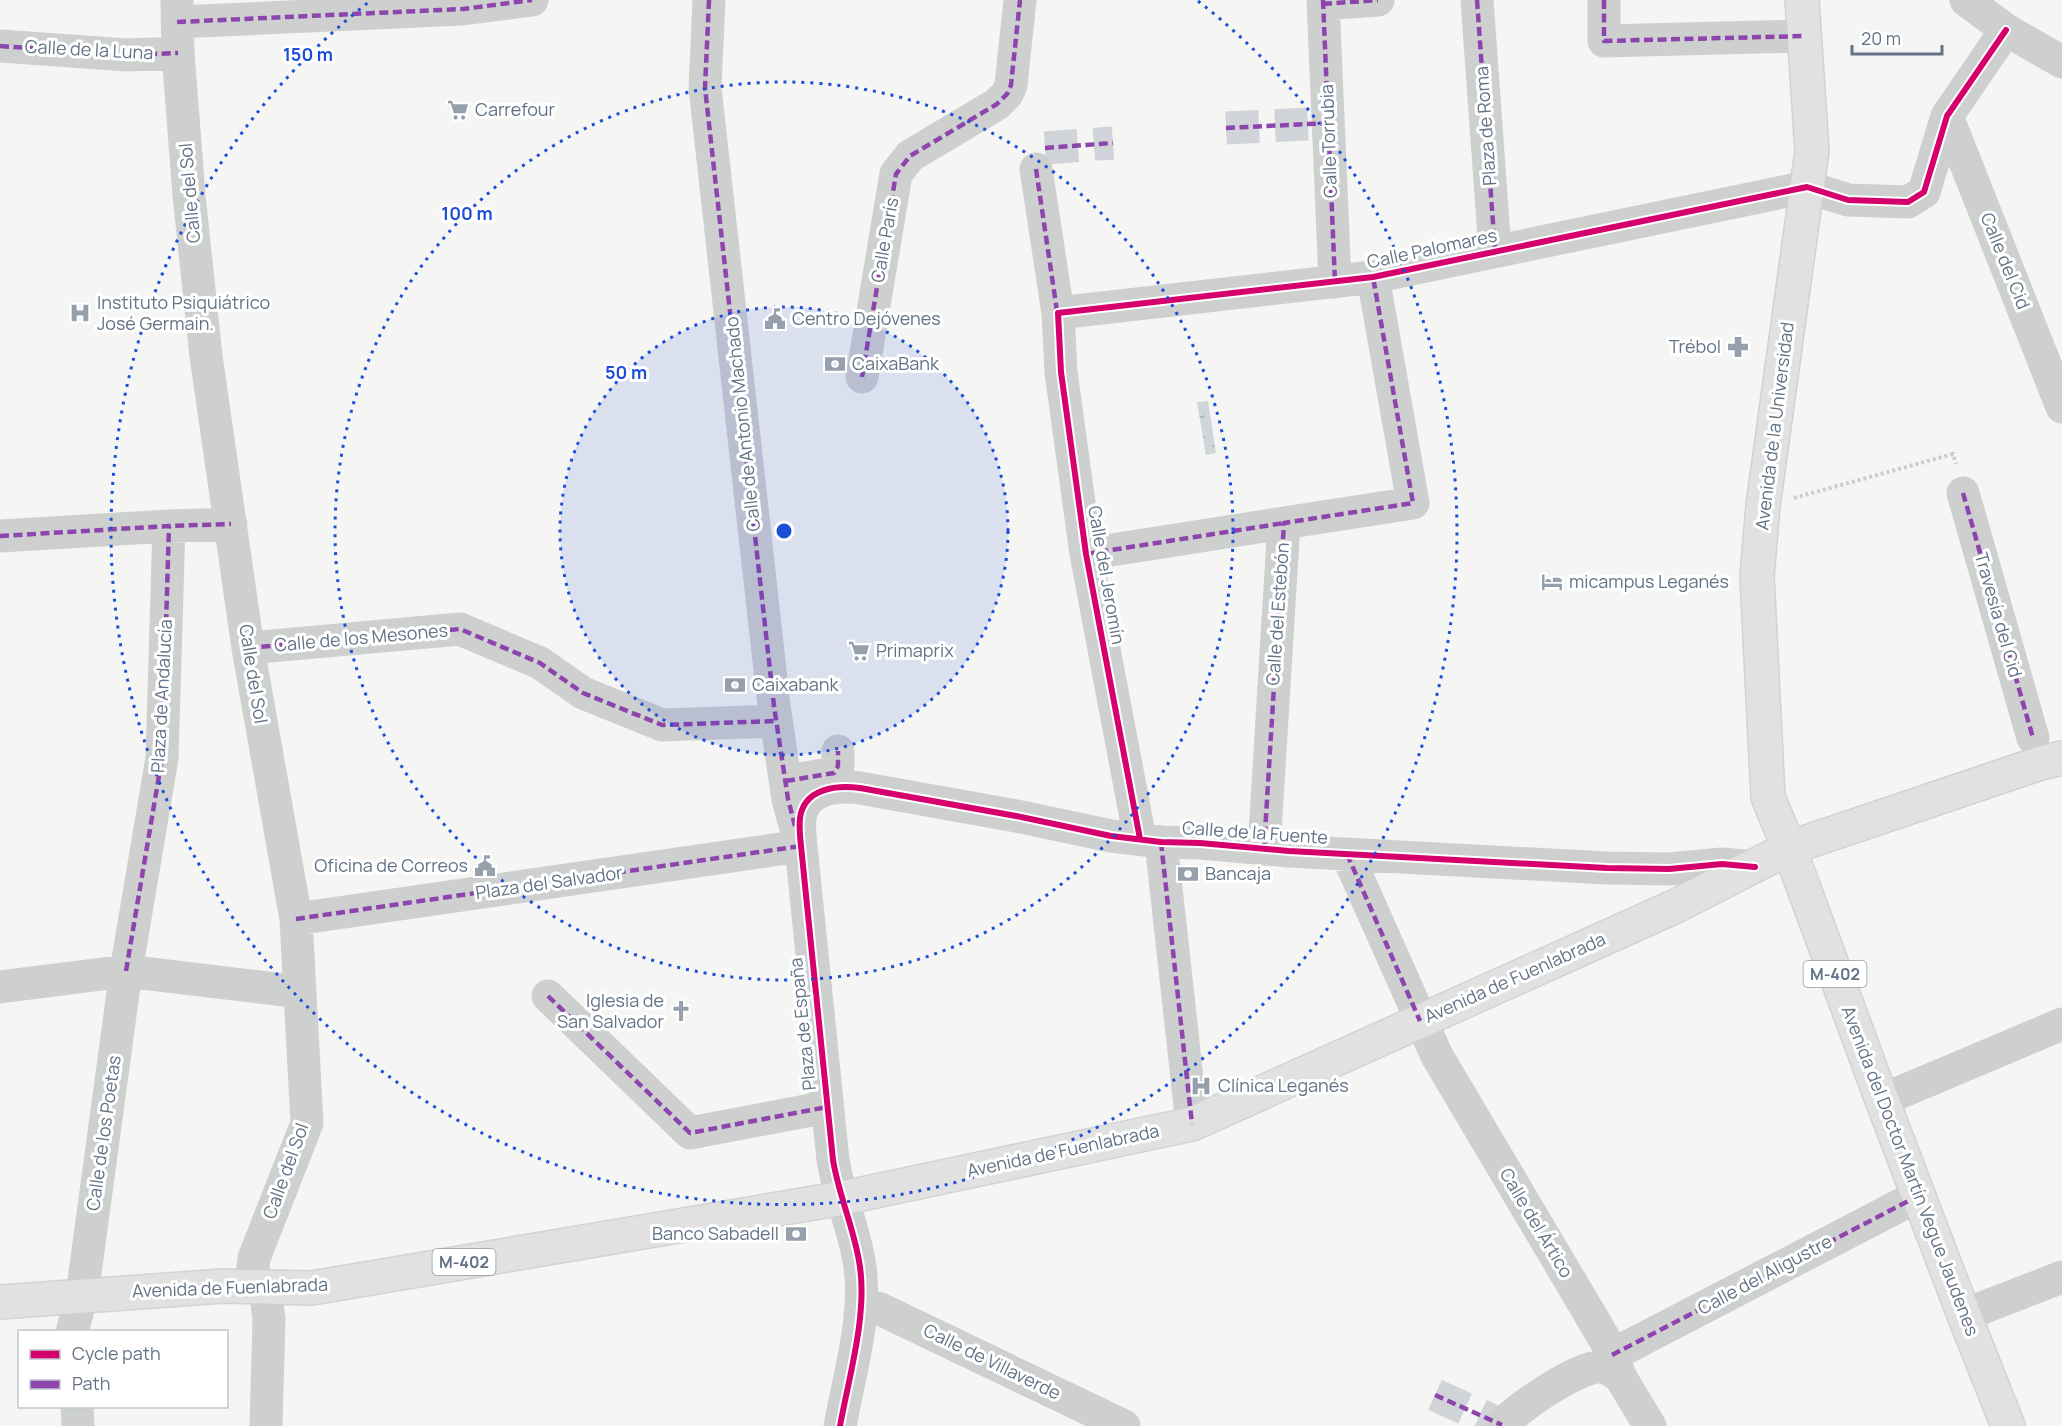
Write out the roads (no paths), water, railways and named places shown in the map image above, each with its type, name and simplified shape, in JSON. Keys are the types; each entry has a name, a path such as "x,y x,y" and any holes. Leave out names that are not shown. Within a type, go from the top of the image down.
{"main road":[{"name":"Avenida de la Universidad","path":"1789,848 1768,796 1757,576 1763,506 1812,151 1802,0"},
{"name":"Avenida de Fuenlabrada","path":"0,1302 223,1286 312,1288 843,1198 1192,1124 1676,906 1789,848 2041,763 2062,758"},
{"name":"Avenida del Doctor Martín Vegue Jaudenes","path":"1789,848 2003,1424"}],"street":[{"name":"Calle de la Luna","path":"0,46 127,55 177,25 463,9 532,0"},
{"name":"Calle de Antonio Machado","path":"709,0 705,88 776,721 788,799 801,846"},
{"name":"Calle París","path":"862,377 896,174 910,156 997,104 1007,94 1011,86 1020,0"},
{"path":"1323,2 1378,0"},
{"name":"Plaza de Roma","path":"1477,0 1495,251"},
{"path":"1604,0 1604,41 1804,36"},
{"path":"1966,0 2006,30 2062,62"},
{"name":"Calle Torrubia","path":"1323,2 1335,282"},
{"name":"Calle del Sol","path":"177,25 189,195 206,356 248,648 296,919 307,1123 254,1258 258,1287 269,1319 266,1426"},
{"path":"1807,187 1848,200 1908,202 1924,192 1947,116 2006,30"},
{"name":"Calle del Cid","path":"1947,116 2062,407"},
{"name":"Calle del Jeromín","path":"1036,170 1058,313 1060,372 1086,554 1150,841 1192,1124"},
{"name":"Calle Palomares","path":"1058,313 1373,277 1807,187"},
{"name":"Calle del Estebón","path":"1264,849 1284,523 1413,503 1373,277"},
{"name":"Travesía del Cid","path":"1963,494 2033,738"},
{"name":"Calle del Jeromín","path":"1086,554 1284,523"},
{"path":"0,536 231,524"},
{"name":"Plaza de Andalucía","path":"126,971 162,758 169,526"},
{"name":"Calle de los Mesones","path":"248,648 460,629 540,663 583,693 662,725 776,721"},
{"path":"786,782 834,773 838,766 838,751"},
{"name":"Calle de la Fuente","path":"801,846 800,821 803,809 819,792 827,788 842,786 1111,836 1150,841 1607,868 1669,869 1722,864 1755,867"},
{"name":"Plaza del Salvador","path":"296,919 801,846"},
{"name":"Plaza de España","path":"801,846 835,1173 853,1228 861,1268 861,1315 840,1426"},
{"name":"Calle del Ártico","path":"1347,854 1437,1056 1594,1321 1650,1426"},
{"path":"0,987 126,971 300,992"},
{"name":"Calle de los Poetas","path":"73,1330 82,1295 126,971"},
{"path":"548,996 690,1133 827,1107"},
{"path":"1882,1100 2062,1024"},
{"name":"Calle del Aligustre","path":"1617,1367 1918,1196"},
{"path":"1964,1315 2062,1277"},
{"name":"Calle de Villaverde","path":"861,1315 870,1307 878,1308 1124,1426"},
{"path":"1502,1426 1519,1409 1587,1369 1617,1367"},
{"path":"77,1408 78,1426"}],"water":[{"path":"1208,401 1216,453 1206,455 1197,402"}],"tunnel":[{"path":"1226,128 1329,123"},
{"path":"1045,148 1113,143"},
{"path":"1435,1395 1502,1425"}],"place":[{"name":"Carrefour","path":"458,110"},
{"name":"Instituto Psiquiátrico José Germain.","path":"80,313"},
{"name":"Centro Dejóvenes","path":"775,319"},
{"name":"Trébol","path":"1738,347"},
{"name":"CaixaBank","path":"835,364"},
{"name":"micampus Leganés","path":"1552,582"},
{"name":"Primaprix","path":"859,651"},
{"name":"Caixabank","path":"735,685"},
{"name":"Oficina de Correos","path":"485,866"},
{"name":"Bancaja","path":"1188,874"},
{"name":"Iglesia de San Salvador","path":"681,1011"},
{"name":"Clínica Leganés","path":"1201,1086"},
{"name":"Banco Sabadell","path":"796,1234"}]}
